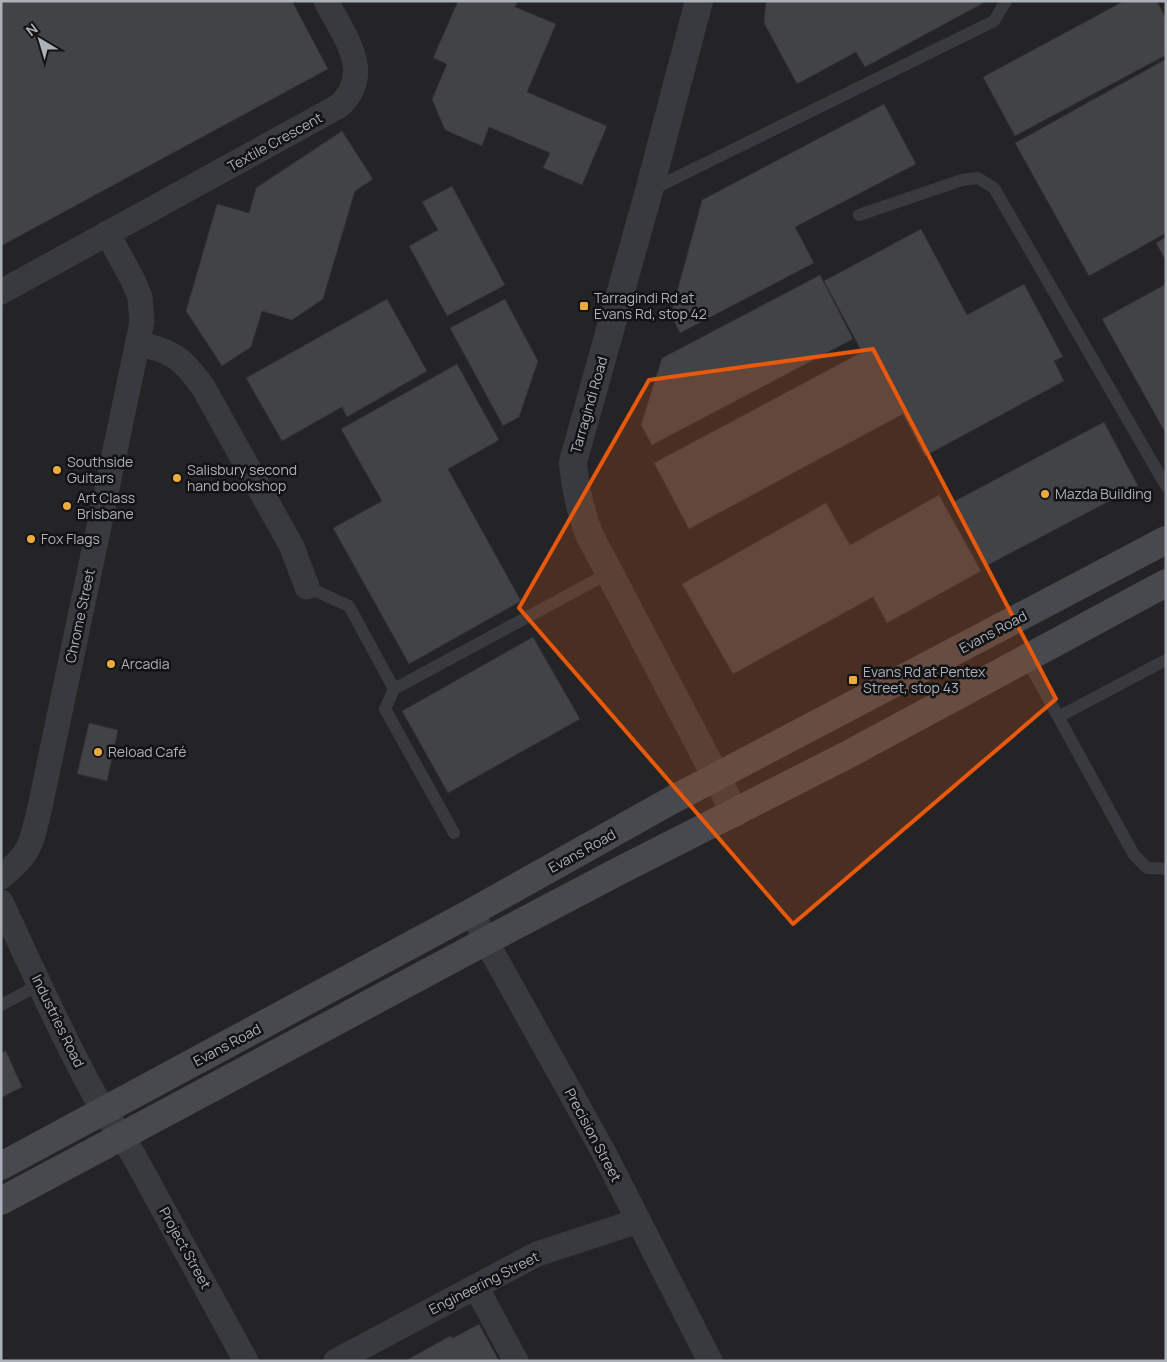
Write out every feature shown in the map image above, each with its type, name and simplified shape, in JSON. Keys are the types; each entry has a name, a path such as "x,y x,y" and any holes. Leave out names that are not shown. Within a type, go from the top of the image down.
{"main road":[{"name":"Evans Road","path":"1,1166 472,912 716,777 1166,540"},
{"path":"1,1201 486,941 838,760 1166,583"}],"street":[{"name":"Textile Crescent","path":"1,292 339,106 349,97 355,82 356,65 351,48 326,1"},
{"name":"Tarragindi Road","path":"699,1 649,192 573,462 580,510 589,534 735,813"},
{"name":"Chrome Street","path":"1,877 24,857 30,845 40,807 142,322 140,297 107,233"},
{"path":"138,344 158,348 178,357 204,387 292,548 307,587"},
{"name":"Industries Road","path":"1,902 39,985 104,1112 123,1136"},
{"name":"Precision Street","path":"472,912 486,941 603,1151 710,1361"},
{"name":"Project Street","path":"123,1136 246,1361"},
{"name":"Engineering Street","path":"336,1361 537,1254 638,1221"},
{"path":"476,1287 516,1361"}],"lane":[{"path":"649,192 994,21 1006,1"},
{"path":"859,215 962,180 978,178 994,188 1166,486"},
{"path":"454,833 385,709 394,689 609,573"},
{"path":"307,587 349,606 394,689"},
{"path":"1026,658 1134,856 1147,868 1166,869"},
{"path":"1058,717 1166,660"},
{"path":"1,1005 39,985"}],"highlighted area":[{"path":"873,349 1056,699 793,924 519,608 649,380"}],"shaded area":[{"path":"1,1 1166,1 1166,1361 1,1361"}],"building":[{"path":"1,1 292,1 328,69 1,246"},
{"path":"458,1 518,1 515,7 556,24 527,92 607,126 582,185 543,168 550,153 489,127 482,146 445,130 432,99 447,64 433,58"},
{"path":"766,1 987,1 865,67 856,52 797,84 764,23"},
{"path":"1124,1 1157,1 1166,19 1166,55 1015,136 983,77"},
{"path":"1166,59 1166,233 1089,276 1015,143"},
{"path":"884,104 916,164 795,227 814,263 680,333 671,314 702,200"},
{"path":"342,131 373,179 355,191 323,299 292,320 262,311 251,347 222,366 186,311 217,204 249,213 256,188"},
{"path":"452,186 505,285 447,316 409,246 438,230 422,202"},
{"path":"921,229 967,315 1024,284 1063,357 1054,361 1064,381 925,456 903,414 689,529 654,463 862,352 824,281"},
{"path":"1166,237 1166,261 1156,243"},
{"path":"820,275 853,339 652,445 641,425 662,358"},
{"path":"1166,284 1166,434 1102,319"},
{"path":"387,299 427,371 347,417 342,407 282,441 246,378"},
{"path":"505,299 538,361 519,417 503,426 450,328"},
{"path":"457,364 499,440 448,469 521,601 409,664 333,528 382,501 341,429"},
{"name":"Mazda Building","path":"1104,422 1138,486 986,566 953,502"},
{"path":"939,495 981,571 887,623 873,597 733,674 682,584 826,503 850,545"},
{"path":"533,637 580,719 448,793 402,711"},
{"name":"Reload Café","path":"89,723 118,730 107,781 77,774"},
{"path":"6,1051 22,1087 1,1098 1,1053"},
{"path":"479,1324 499,1361 405,1361 450,1336 453,1338"}],"place":[{"name":"Tarragindi Rd at Evans Rd, stop 42","path":"584,306"},
{"name":"Southside Guitars","path":"57,470"},
{"name":"Salisbury second hand bookshop","path":"177,478"},
{"name":"Mazda Building","path":"1045,494"},
{"name":"Art Class Brisbane","path":"67,506"},
{"name":"Fox Flags","path":"31,539"},
{"name":"Arcadia","path":"111,664"},
{"name":"Evans Rd at Pentex Street, stop 43","path":"853,680"},
{"name":"Reload Café","path":"98,752"}]}
